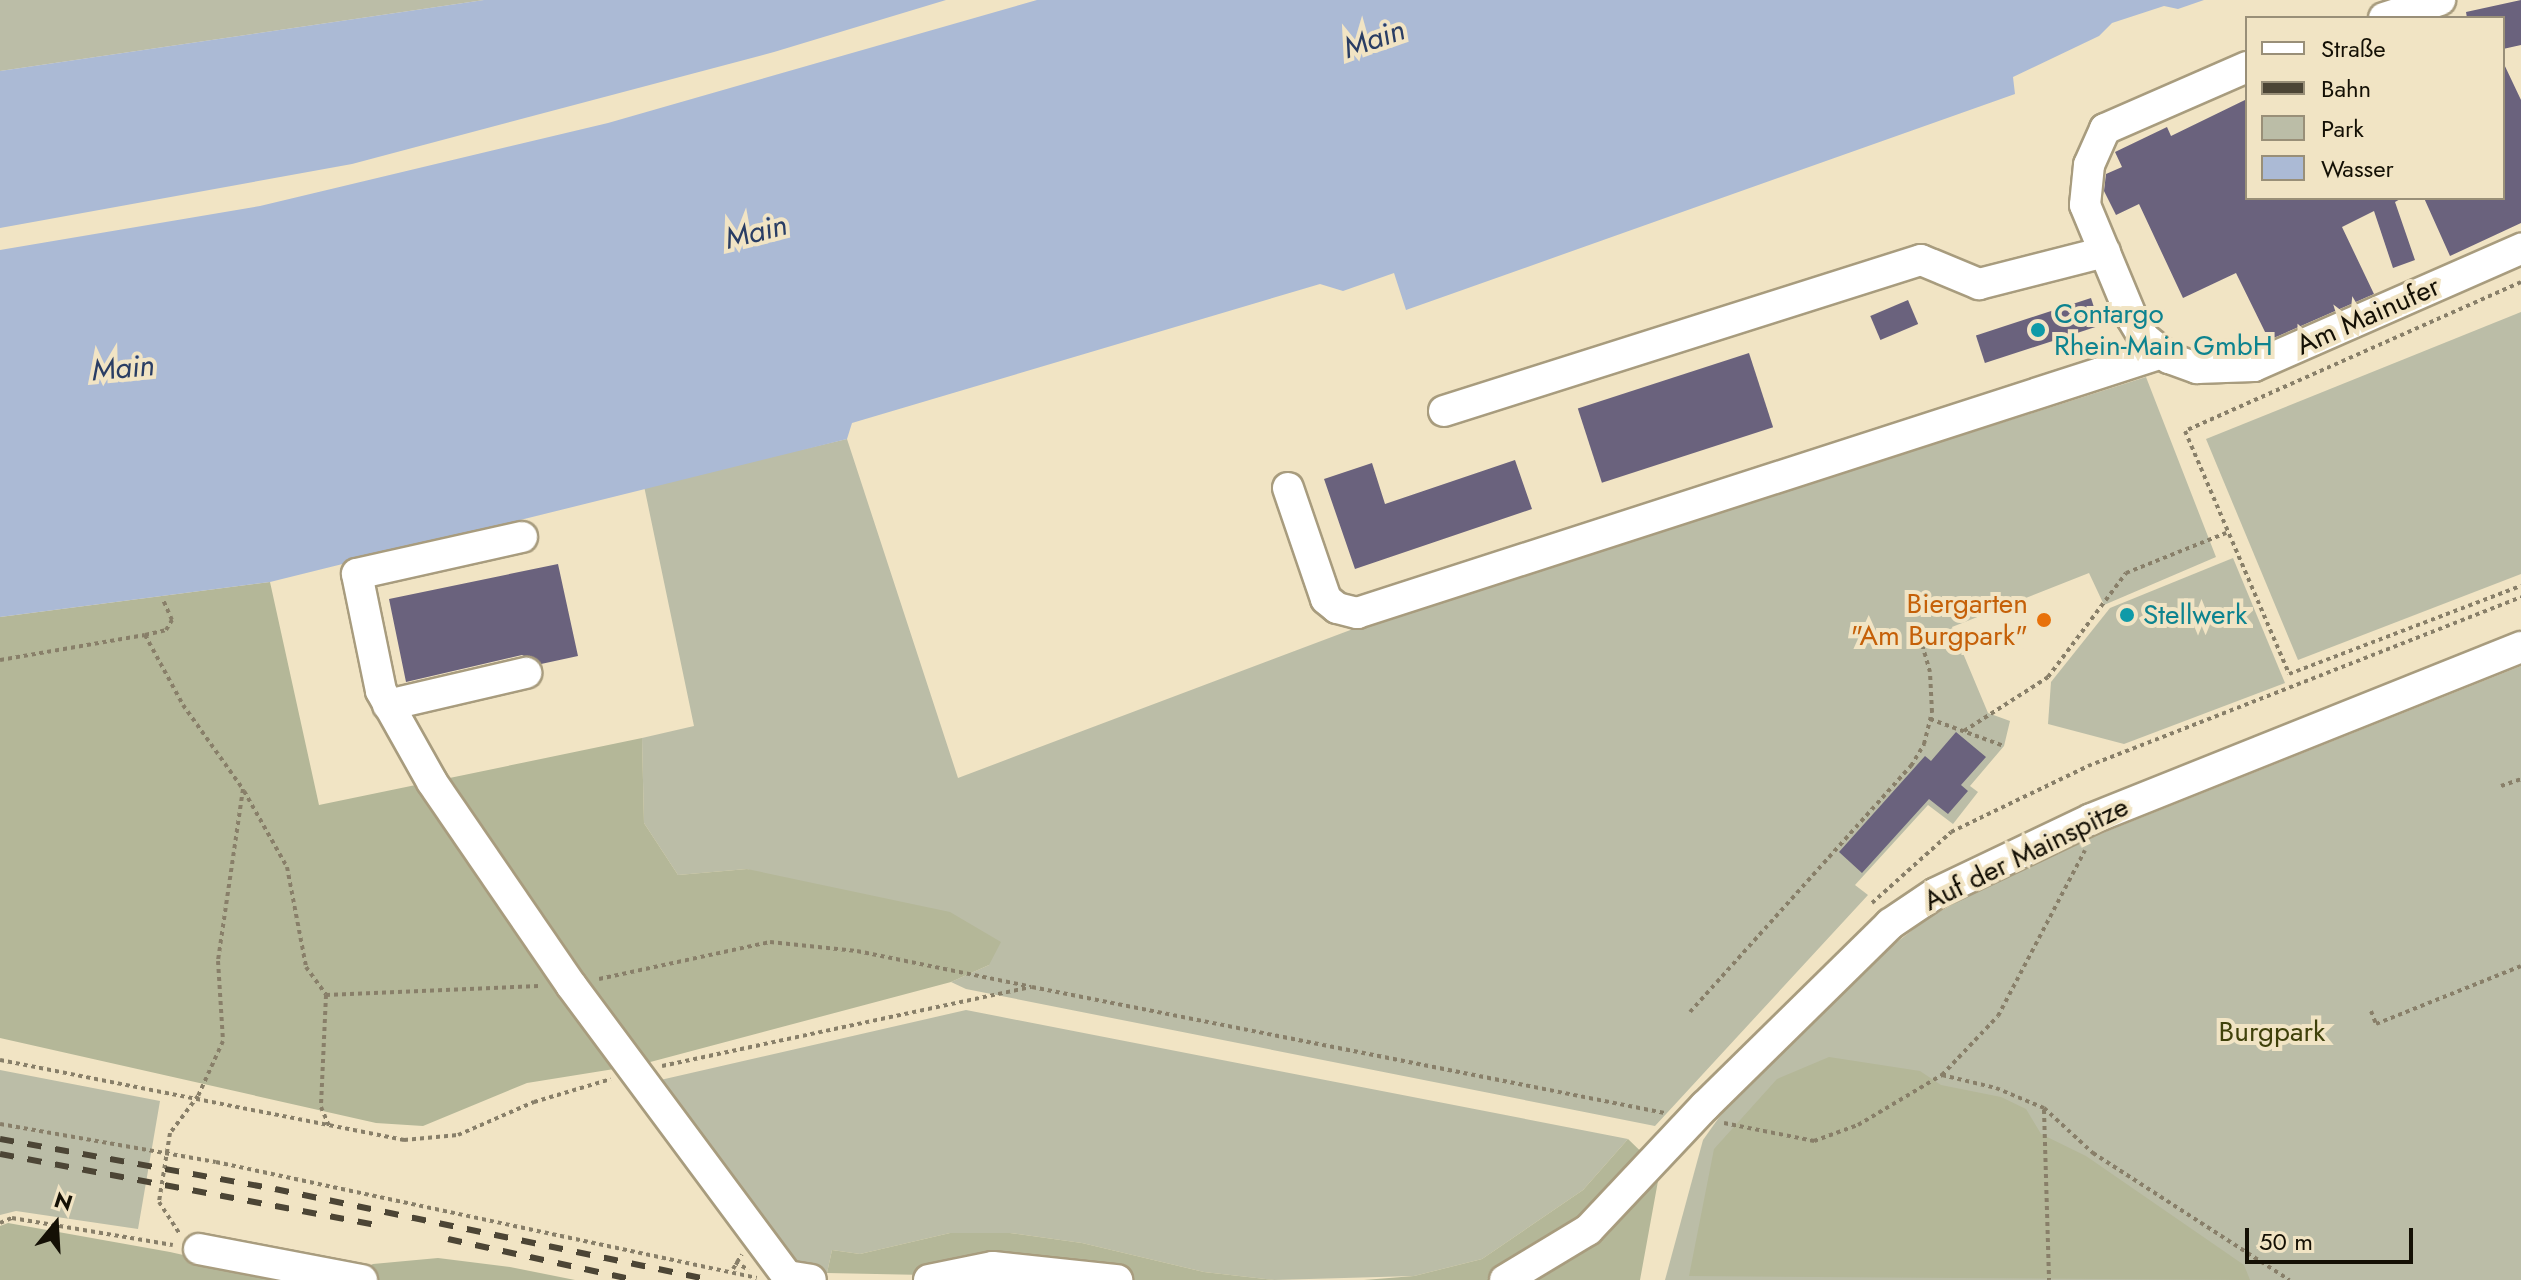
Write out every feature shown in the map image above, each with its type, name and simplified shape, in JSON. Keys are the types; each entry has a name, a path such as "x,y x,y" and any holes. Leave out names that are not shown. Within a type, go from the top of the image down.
{"street":[{"path":"2390,16 2440,0"},
{"name":"Am Mainufer","path":"2245,68 2105,129 2089,165 2085,205 2132,318 2162,353 2197,368 2254,366 2521,249"},
{"path":"1444,411 1921,260 1979,284 2105,252"},
{"path":"1288,488 1326,599 1337,608 1357,613 2162,353"},
{"path":"522,537 357,574 388,705 432,782 571,985 799,1278"},
{"name":"Auf der Mainspitze","path":"1505,1280 1588,1230 1695,1116 1890,924 1936,893 2085,822 2521,647"},
{"path":"388,705 526,673"},
{"path":"199,1249 362,1280"},
{"path":"929,1280 993,1267 1117,1280"}],"path":[{"path":"2521,282 2185,431 2226,533 2289,674 2521,586"},
{"path":"1964,731 2048,677 2126,573 2226,533"},
{"path":"2070,774 2521,597"},
{"path":"0,660 166,630 172,620 163,600"},
{"path":"145,635 183,705 243,789 287,867 306,967 326,995 321,1107 330,1128"},
{"path":"1690,1012 1911,766 1930,719 1930,672 1920,637"},
{"path":"1930,719 2004,746"},
{"path":"2501,786 2521,779"},
{"path":"199,1249 176,1231 159,1202 170,1133 198,1096 223,1041 218,961 243,789"},
{"path":"326,995 571,985 770,942 857,951 1814,1141 1858,1125 1942,1075 1998,1016 2029,965 2053,906 2084,856 2085,822"},
{"path":"2371,1011 2376,1024 2521,966"},
{"path":"0,1060 198,1096 330,1128 404,1140 458,1135 542,1098 636,1072 1032,987"},
{"path":"1942,1075 2026,1097 2044,1108 2093,1153 2289,1280"},
{"path":"2044,1108 2049,1280"},
{"path":"0,1124 216,1162 748,1276 799,1278"},
{"path":"0,1223 12,1218 199,1249"},
{"path":"733,1269 735,1262"}],"green space":[{"path":"0,0 484,0 0,71"},
{"path":"2521,312 2521,574 2298,660 2206,439"},
{"path":"2146,377 2216,557 2104,605 2089,573 1952,627 1988,713 2010,721 2004,746 1970,786 1978,792 1953,824 1928,805 1855,885 1868,895 1655,1126 966,989 951,982 989,965 747,869 678,875 644,823 642,738 694,726 644,486 847,439 958,778 1361,626"},
{"path":"2233,558 2285,683 2124,744 2048,724 2051,682 2110,608"},
{"path":"270,582 319,805 642,738 644,823 678,875 747,869 950,912 1001,942 989,965 951,982 639,1065 527,1083 423,1126 376,1123 0,1038 0,617"},
{"name":"Burgpark","path":"2521,666 2521,1280 1665,1280 1703,1140 1742,1085 1845,982 1928,918 2030,862"},
{"path":"966,1010 1628,1139 1583,1190 1482,1259 1414,1276 1274,1280 1204,1272 1082,1243 1010,1233 950,1233 860,1254 832,1250 827,1273 820,1273 775,1250 656,1081"},
{"path":"1829,1057 1920,1071 1941,1085 2001,1097 2026,1109 2041,1134 2086,1156 2244,1265 2250,1280 1689,1276 1714,1149 1777,1079"},
{"path":"0,1070 160,1101 138,1229 16,1211 0,1215"},
{"path":"1628,1139 1660,1170 1640,1280 1364,1280 1414,1276 1482,1259 1583,1190"},
{"path":"8,1223 170,1252 295,1280 0,1280 0,1226"},
{"path":"950,1233 1010,1233 1082,1243 1204,1272 1274,1280 931,1280 925,1275 827,1273 832,1250 860,1254"},
{"path":"438,1258 510,1267 575,1280 344,1280 373,1264"}],"water":[{"path":"484,0 946,0 774,52 352,164 0,228 0,71"},
{"name":"Main","path":"1037,0 2204,0 2178,9 2164,6 2112,23 2099,36 2013,77 2015,94 1406,310 1394,273 1343,291 1320,284 852,423 847,439 270,582 0,617 0,250 260,206 608,123"}],"building":[{"path":"2521,0 2521,45 2505,49 2505,16 2467,16 2466,12"},
{"path":"2505,66 2521,100 2521,223 2450,256 2425,200 2505,200"},
{"path":"2245,100 2245,200 2398,200 2395,202 2415,260 2393,268 2374,211 2342,227 2374,294 2269,340 2236,273 2183,298 2139,204 2116,215 2104,191 2106,174 2122,167 2115,152 2167,127 2171,136"},
{"name":"Contargo Rhein-Main GmbH","path":"2091,298 2100,326 1985,363 1976,335"},
{"path":"1908,300 1918,324 1880,340 1870,316"},
{"path":"1749,353 1773,427 1602,483 1578,409"},
{"path":"1515,460 1532,509 1355,569 1324,479 1372,463 1385,504"},
{"path":"558,564 578,656 541,664 522,655 406,682 389,599"},
{"path":"1956,732 1986,757 1961,785 1968,791 1948,814 1929,799 1862,873 1839,852 1925,756 1931,761"}],"railway":[{"path":"0,1139 275,1189 710,1280"},
{"path":"0,1154 381,1226"},
{"path":"448,1239 635,1280"}],"place":[{"name":"Contargo Rhein-Main GmbH","path":"2038,330"},
{"name":"Stellwerk","path":"2127,615"},
{"name":"Biergarten \"Am Burgpark\"","path":"2044,620"}]}
